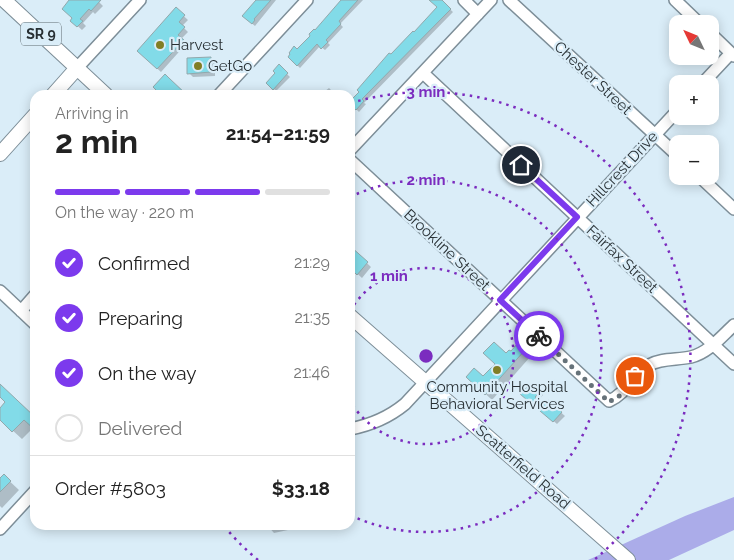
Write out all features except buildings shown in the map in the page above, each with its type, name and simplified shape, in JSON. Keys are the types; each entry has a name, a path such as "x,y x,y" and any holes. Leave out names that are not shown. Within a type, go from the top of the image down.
{"main road":[{"name":"SR 9","path":"4,2 101,90"},
{"path":"57,90 77,68"},
{"path":"0,154 30,121"},
{"name":"Scatterfield Road","path":"355,320 628,560"}],"street":[{"path":"77,68 140,0"},
{"path":"224,90 307,0"},
{"path":"464,0 478,14"},
{"path":"355,145 491,0"},
{"name":"Chester Street","path":"509,0 669,147"},
{"path":"674,0 690,15"},
{"path":"711,75 732,54 719,42"},
{"name":"Fairfax Street","path":"423,73 734,364"},
{"name":"Hillcrest Drive","path":"355,428 370,425 396,412 669,119"},
{"name":"Brookline Street","path":"355,165 609,402 621,395 641,370 648,365 655,362 692,357 713,344"},
{"path":"709,185 734,208"},
{"path":"0,291 30,319"},
{"path":"21,311 30,301"},
{"path":"713,344 734,325"},
{"path":"0,529 30,496"}],"water":[{"path":"734,497 734,530 669,560 588,560 685,516"}],"way so far":[{"path":"539,336 609,402 621,395 631,384 635,376"}],"place":[{"name":"Harvest","path":"160,45"},
{"name":"GetGo","path":"198,66"},
{"name":"Community Hospital Behavioral Services","path":"497,370"}],"route":[{"path":"521,165 577,217 500,300 539,336"}]}
